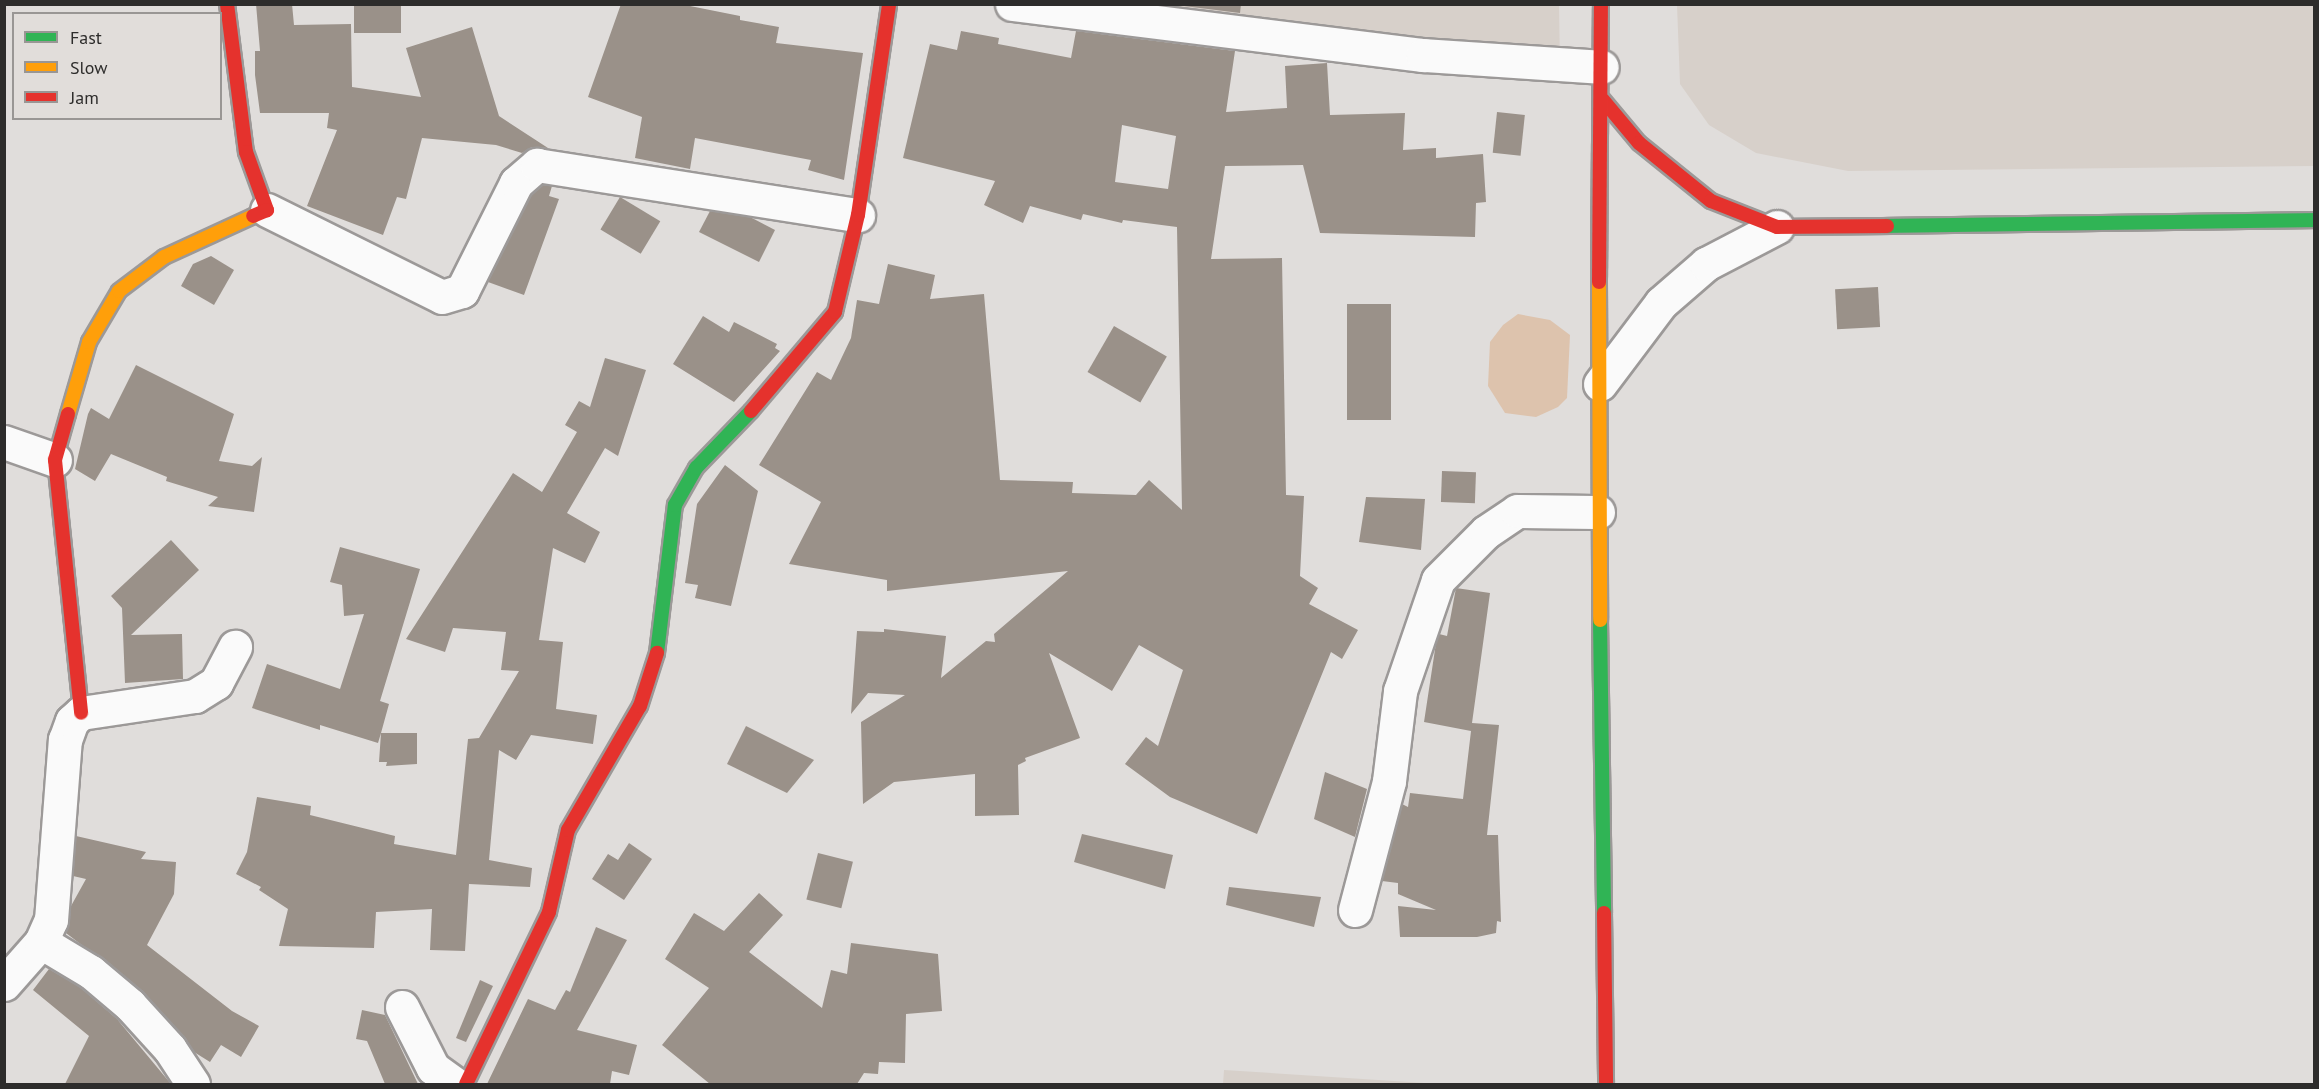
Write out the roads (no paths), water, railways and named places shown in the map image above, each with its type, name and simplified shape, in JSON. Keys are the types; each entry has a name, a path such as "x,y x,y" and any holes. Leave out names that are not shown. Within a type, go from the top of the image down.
{"street":[{"path":"227,4 246,152 267,210 442,297 462,291 516,183 537,165 858,215"},
{"path":"466,1084 549,912 568,830 640,706 659,648 675,505 696,468 780,381 835,312 858,215 889,4"},
{"path":"1012,4 1423,56 1602,66"},
{"path":"1600,4 1603,100 1598,512 1606,1084"},
{"path":"1603,100 1639,143 1674,175 1711,201 1777,227 2314,220"},
{"path":"81,713 56,460 89,342 119,291 165,257 267,210"},
{"path":"1600,384 1661,303 1706,264 1777,227"},
{"path":"4,442 56,460"},
{"path":"1355,910 1389,781 1400,691 1438,580 1486,532 1517,511 1598,512"},
{"path":"4,984 42,942 51,920 65,740 72,722 81,713 195,696 216,683 235,647"},
{"path":"42,942 91,972 130,1005 170,1048 193,1084"},
{"path":"402,1007 434,1068 455,1084"}]}
